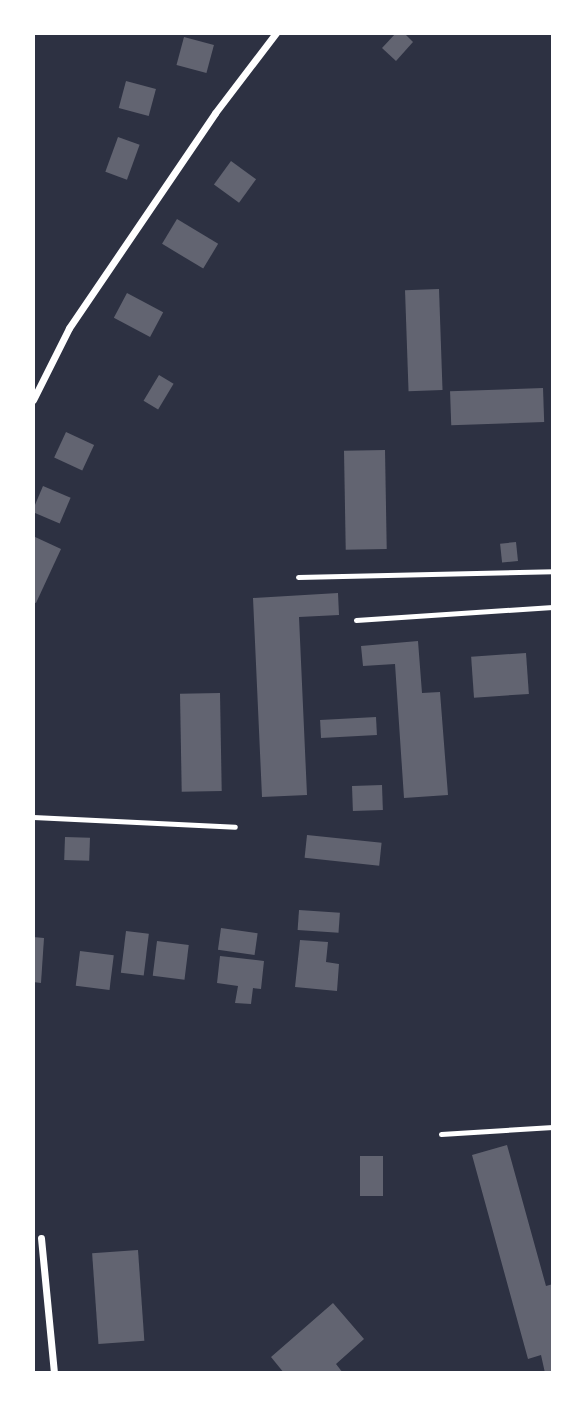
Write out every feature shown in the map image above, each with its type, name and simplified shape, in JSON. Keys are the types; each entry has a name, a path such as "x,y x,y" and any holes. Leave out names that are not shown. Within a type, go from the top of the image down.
{"street":[{"path":"33,400 69,328 215,113 276,33"},
{"path":"41,1238 54,1373"}],"lane":[{"path":"298,578 553,571"},
{"path":"356,620 553,607"},
{"path":"33,817 235,827"},
{"path":"440,1134 553,1127"}],"building":[{"path":"396,33 404,33 413,42 396,61 382,48"},
{"path":"184,37 214,45 206,73 176,65"},
{"path":"126,81 156,89 149,116 119,108"},
{"path":"118,137 140,145 127,180 105,172"},
{"path":"231,161 256,179 239,203 214,184"},
{"path":"177,219 218,244 203,269 162,244"},
{"path":"439,289 443,390 409,391 405,290"},
{"path":"127,293 163,312 150,337 114,318"},
{"path":"159,375 174,384 158,409 144,401"},
{"path":"543,388 544,422 451,425 450,391"},
{"path":"66,432 94,445 82,470 54,457"},
{"path":"385,450 387,549 346,550 344,451"},
{"path":"43,486 71,498 60,523 33,512"},
{"path":"33,536 61,549 36,603 33,602"},
{"path":"516,542 518,561 502,563 500,544"},
{"path":"338,593 339,615 299,617 307,795 262,797 253,598"},
{"path":"418,641 422,693 440,692 448,795 404,798 395,664 363,666 361,646"},
{"path":"526,653 529,694 474,698 471,657"},
{"path":"220,693 222,791 182,792 180,694"},
{"path":"376,717 377,735 321,738 320,720"},
{"path":"382,785 383,810 353,811 352,786"},
{"path":"307,835 382,843 379,866 305,858"},
{"path":"65,837 90,838 89,861 64,860"},
{"path":"299,910 340,913 339,933 298,930"},
{"path":"221,928 258,933 255,955 218,950"},
{"path":"126,931 149,934 144,975 121,973"},
{"path":"33,937 44,938 41,983 33,982"},
{"path":"300,940 328,942 326,962 339,964 337,991 295,987"},
{"path":"157,941 189,945 184,980 153,976"},
{"path":"80,951 114,955 109,990 76,986"},
{"path":"220,956 264,961 261,989 253,988 251,1004 235,1003 238,986 217,983"},
{"path":"507,1145 546,1286 553,1284 553,1373 545,1373 541,1355 528,1359 472,1155"},
{"path":"360,1156 383,1156 383,1196 360,1196"},
{"path":"138,1250 144,1341 98,1344 92,1253"},
{"path":"333,1303 364,1339 336,1364 343,1373 284,1373 271,1357"}]}
